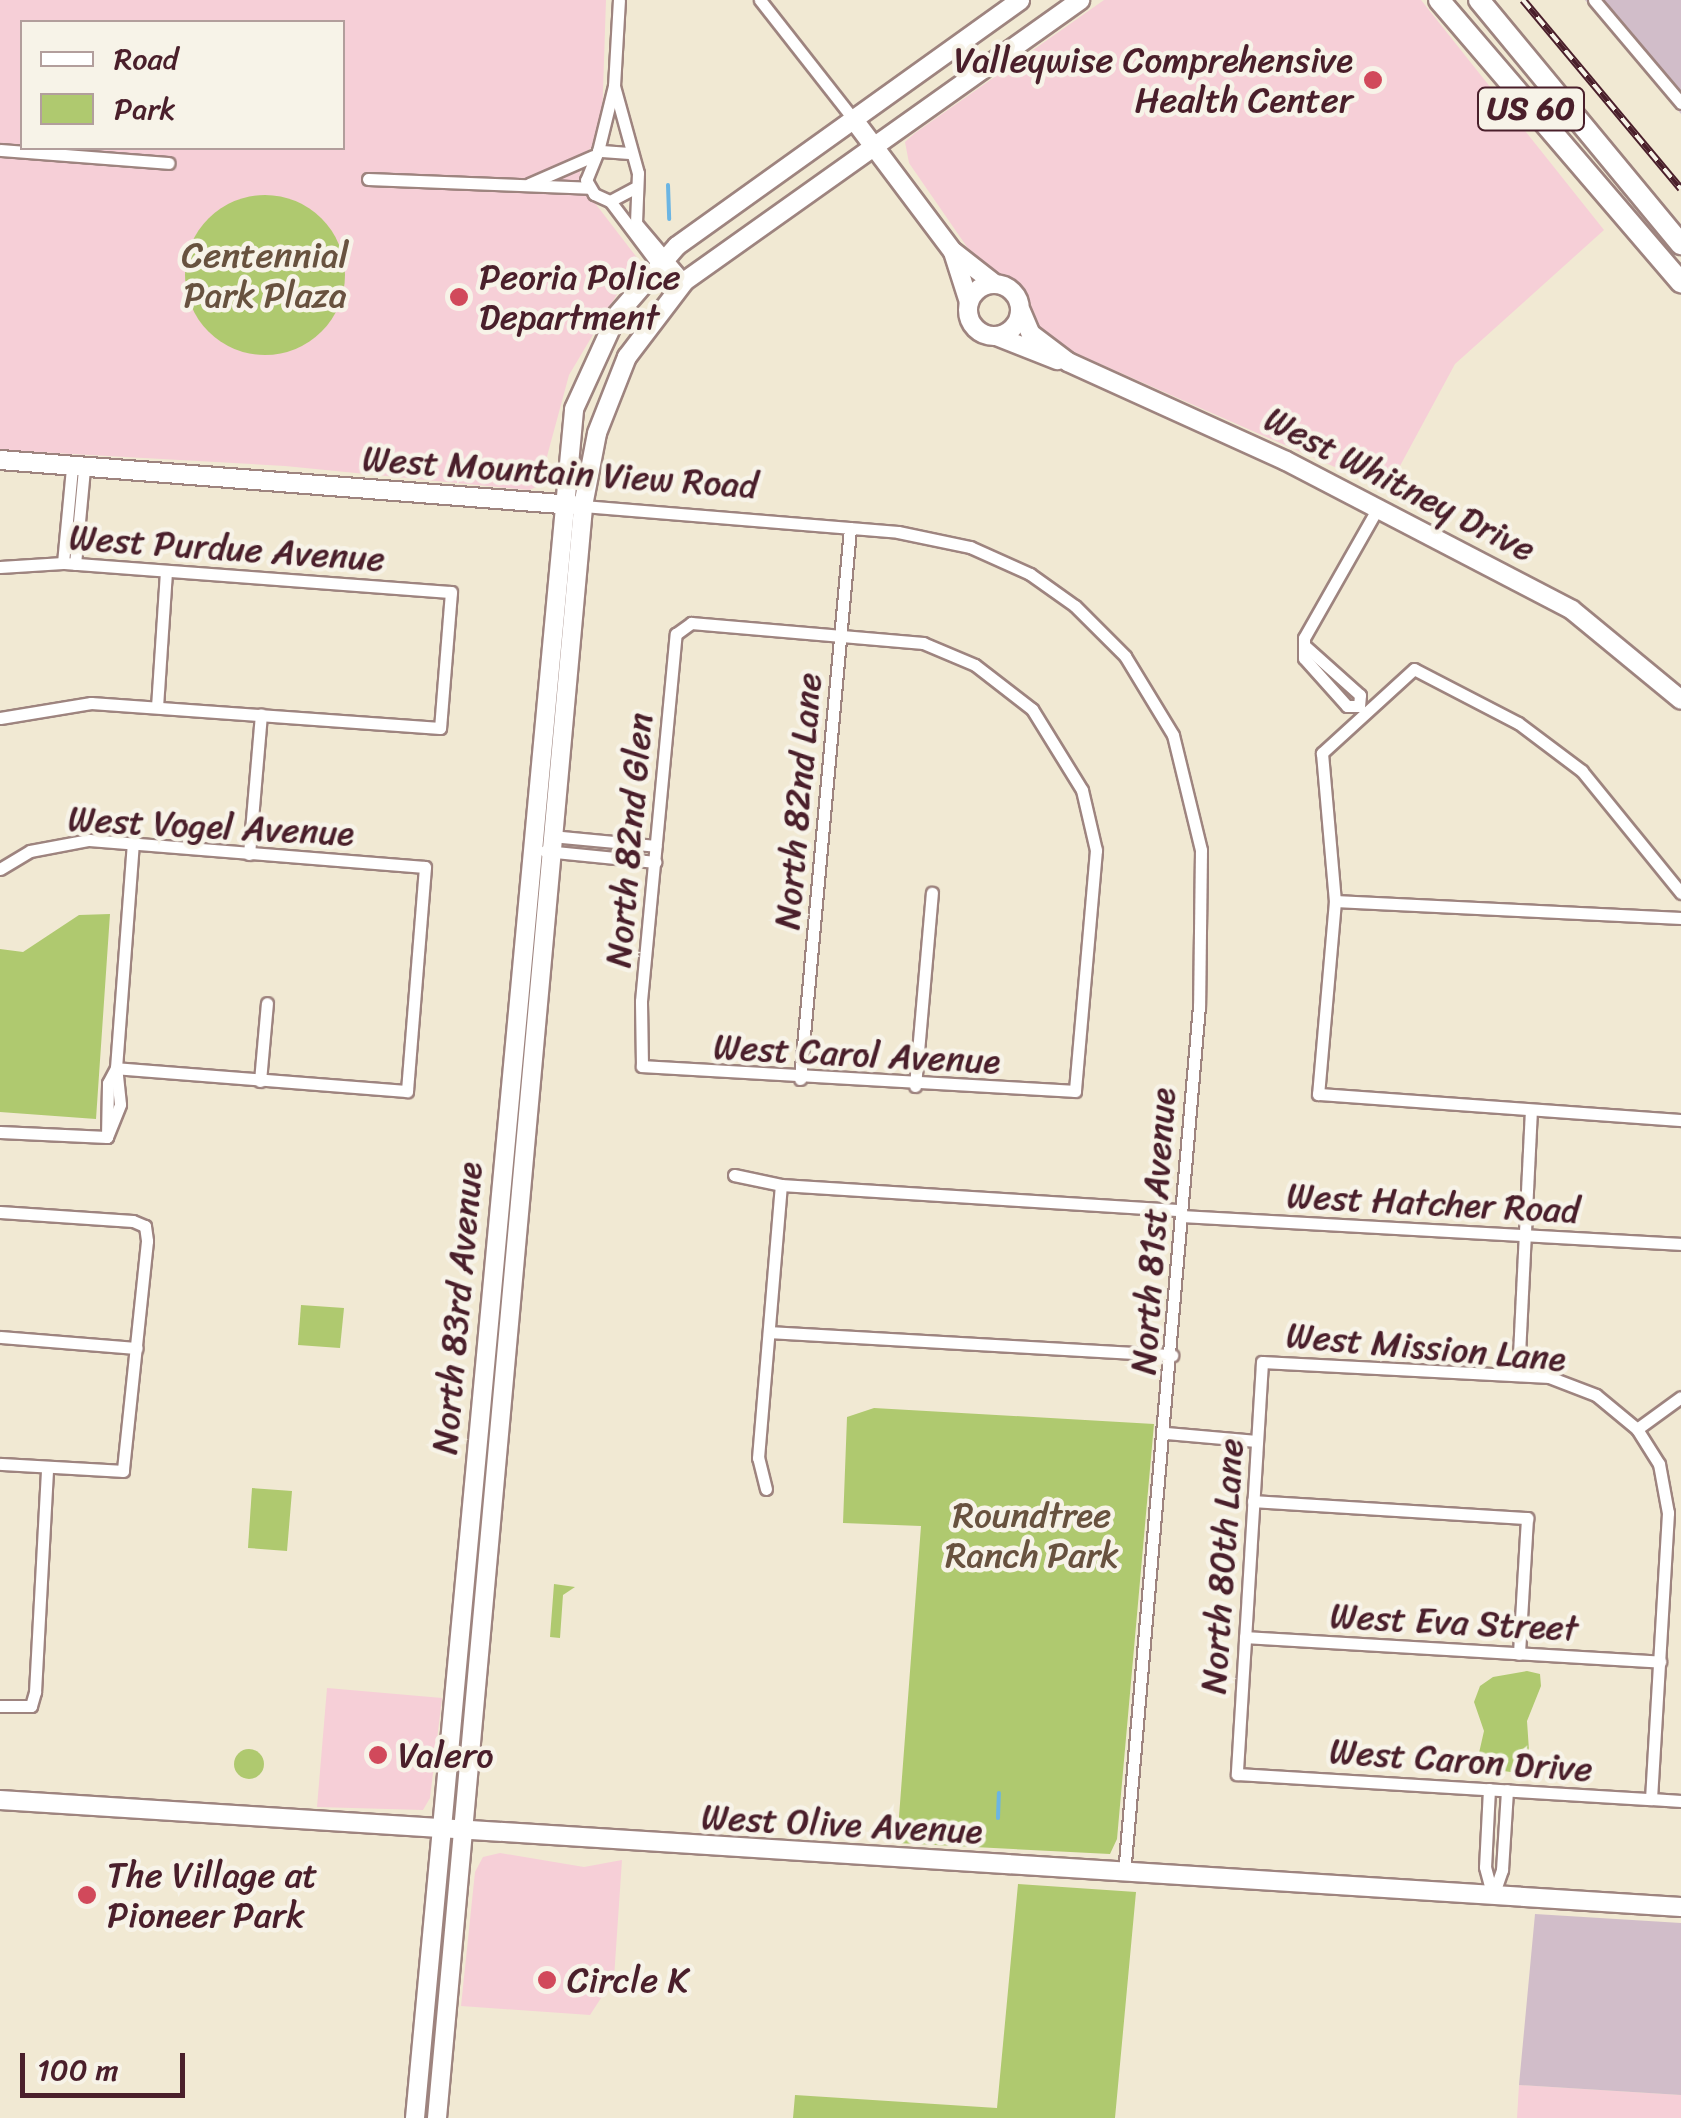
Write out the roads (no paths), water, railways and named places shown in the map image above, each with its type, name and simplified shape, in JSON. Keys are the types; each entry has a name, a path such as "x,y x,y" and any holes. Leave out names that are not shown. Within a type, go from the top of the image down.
{"highway":[{"name":"US 60","path":"1438,0 1681,282"},
{"name":"US 60","path":"1478,0 1681,244"}],"main road":[{"name":"North 83rd Avenue","path":"415,2118 562,504 570,428 583,382 617,315 660,262 1020,0"},
{"name":"North 83rd Avenue","path":"437,2118 584,506 597,433 618,376 681,285 1080,0"},
{"name":"West Whitney Drive","path":"854,120 953,252 995,284 1012,290 1031,334 1068,362"},
{"name":"West Whitney Drive","path":"953,252 974,326 1068,362 1378,508 1572,610 1681,700"},
{"path":"969,302 976,291 995,284"},
{"path":"996,336 1010,331 1021,311"},
{"path":"583,382 618,376"},
{"name":"West Mountain View Road","path":"0,460 584,506"},
{"path":"469,1541 489,1543"},
{"name":"West Olive Avenue","path":"0,1800 463,1834 1681,1906"}],"street":[{"path":"589,188 585,171 595,154 614,86 619,0"},
{"path":"760,0 854,120"},
{"path":"1594,0 1681,103"},
{"path":"614,86 629,154 638,173 634,188 636,223 660,262"},
{"path":"0,150 168,163"},
{"path":"529,184 595,154 629,154"},
{"path":"368,178 589,188 610,201 681,285"},
{"path":"610,201 634,188"},
{"path":"69,564 78,467"},
{"name":"West Mountain View Road","path":"584,506 850,528 970,547 1030,574 1091,622"},
{"path":"1363,709 1347,706 1323,680 1304,658 1304,645 1378,508"},
{"name":"North 82nd Lane","path":"800,1079 850,528"},
{"name":"West Purdue Avenue","path":"0,567 69,564 451,592 440,728 261,715"},
{"path":"158,707 166,571"},
{"name":"North 81st Avenue","path":"1091,622 1125,656 1160,709 1198,820 1198,1006 1166,1433 1124,1874"},
{"name":"North 82nd Glen","path":"640,1059 656,846 681,627 842,634"},
{"name":"West Carol Avenue","path":"640,1059 649,1070 915,1086 1075,1090 1096,850 1085,800 1061,748 1010,690 923,642 842,634"},
{"path":"1681,894 1582,771 1518,724 1414,669 1363,709 1322,753 1335,901 1318,1094 1681,1120"},
{"path":"0,718 55,704 261,715 249,854"},
{"name":"West Vogel Avenue","path":"0,870 30,851 66,841 425,867 407,1092 260,1081"},
{"path":"532,842 656,846"},
{"path":"0,1132 107,1137 119,1119 116,1068 133,843"},
{"path":"554,844 655,862"},
{"path":"915,1086 932,892"},
{"path":"1335,901 1681,918"},
{"path":"116,1068 260,1081 267,1004"},
{"path":"1518,1375 1531,1112"},
{"name":"West Hatcher Road","path":"734,1175 780,1184 1681,1244"},
{"path":"766,1489 758,1458 780,1184"},
{"path":"0,1212 145,1226 123,1471 0,1464"},
{"path":"769,1332 1172,1355"},
{"path":"0,1337 137,1348"},
{"name":"West Mission Lane","path":"1262,1362 1518,1375 1576,1385 1636,1429"},
{"name":"North 80th Lane","path":"1237,1774 1262,1362"},
{"path":"1651,1800 1667,1546 1662,1476 1636,1429 1681,1397"},
{"path":"1166,1433 1257,1441"},
{"path":"0,1706 30,1706 46,1467"},
{"path":"1254,1501 1527,1518 1519,1654"},
{"path":"1667,1546 1681,1548"},
{"name":"West Eva Street","path":"1245,1637 1660,1662"},
{"name":"West Caron Drive","path":"1237,1774 1681,1801"},
{"path":"1489,1789 1485,1867 1493,1896"},
{"path":"1493,1896 1502,1870 1507,1790"}],"waterway":[{"path":"668,185 669,219"},
{"path":"998,1818 999,1793"}],"railway":[{"path":"1523,0 1681,189"}],"place":[{"name":"Valleywise Comprehensive Health Center","path":"1373,80"},
{"name":"Peoria Police Department","path":"459,297"},
{"name":"Valero","path":"378,1755"},
{"name":"The Village at Pioneer Park","path":"87,1895"},
{"name":"Circle K","path":"547,1980"}],"park label":[{"name":"Centennial Park Plaza","path":"265,275"},
{"name":"Roundtree Ranch Park","path":"1032,1535"}]}
